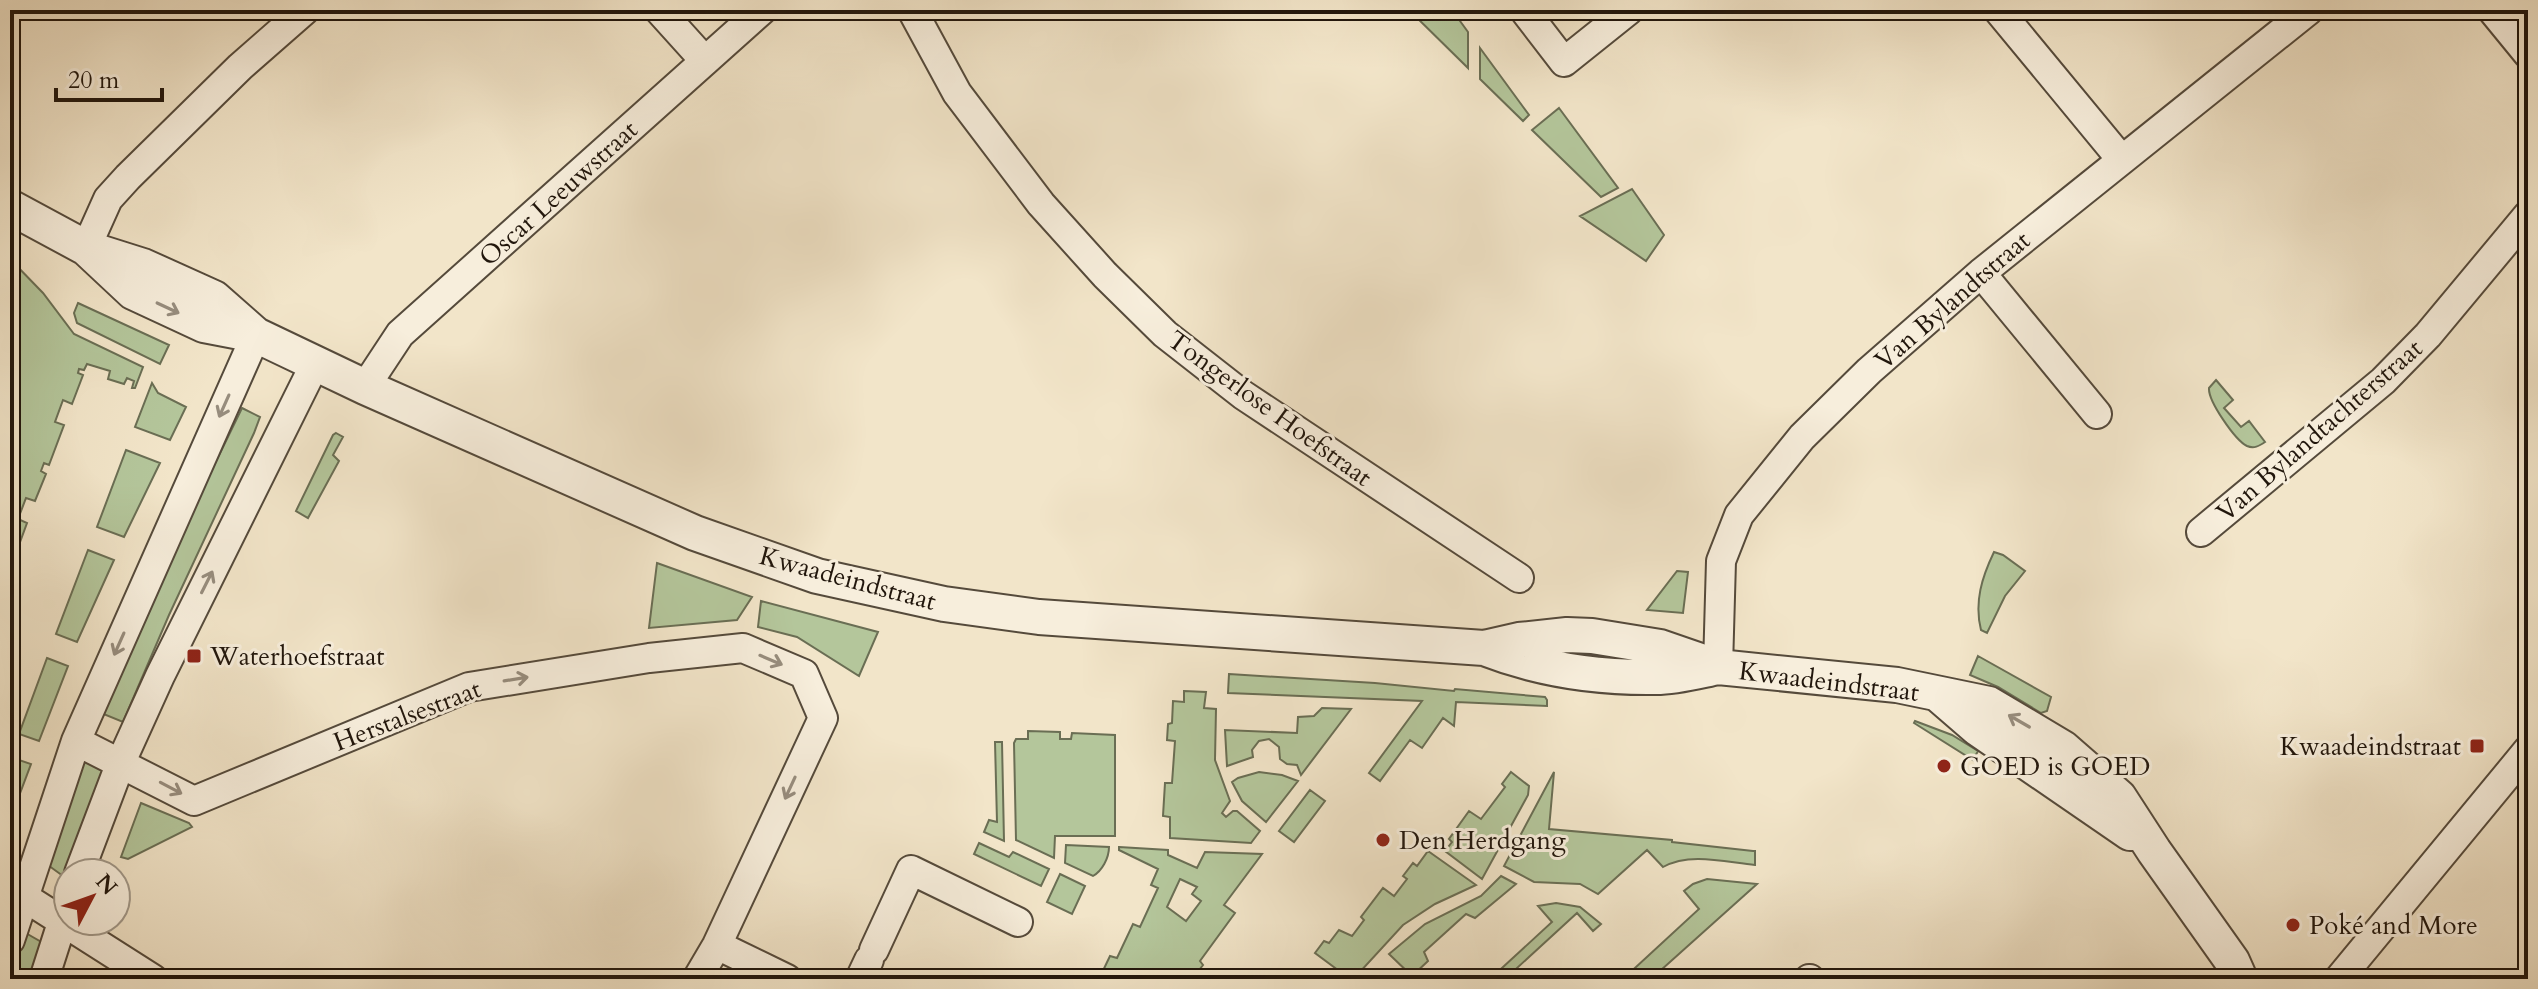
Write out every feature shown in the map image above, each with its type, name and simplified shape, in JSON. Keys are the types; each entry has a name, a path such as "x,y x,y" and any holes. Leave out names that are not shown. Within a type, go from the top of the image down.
{"street":[{"path":"86,248 108,199 128,177 240,67 305,10"},
{"path":"659,10 705,61"},
{"name":"Oscar Leeuwstraat","path":"365,387 400,334 762,10"},
{"name":"Tongerlose Hoefstraat","path":"912,10 957,93 1041,204 1105,275 1165,334 1243,395 1519,578"},
{"path":"1524,10 1564,62 1629,10"},
{"path":"1998,10 2121,159"},
{"name":"Van Bylandtstraat","path":"1718,667 1721,561 1739,515 1802,437 1869,371 1981,273 2309,10"},
{"path":"2492,10 2528,54"},
{"name":"Kwaadeindstraat","path":"10,207 86,248 143,266 214,298 256,335 365,387 695,533 817,576 944,604 1039,617 1484,648 1522,663 1585,673 1659,678 1718,667 1897,685 1939,696 1977,728 2106,814 2154,851 2232,961 2240,979"},
{"name":"Van Bylandtachterstraat","path":"2201,532 2383,381 2428,335 2528,215"},
{"path":"1981,273 2097,414"},
{"path":"10,940 16,893 76,741 256,335"},
{"path":"85,857 121,762 160,676 315,364"},
{"name":"Herstalsestraat","path":"76,741 194,801 469,687 649,658 743,648 804,674 823,718 717,945"},
{"path":"2339,979 2528,750"},
{"path":"868,963 911,870 1018,922"},
{"path":"16,893 52,908"},
{"path":"44,979 57,937"},
{"path":"97,937 153,979"},
{"path":"697,979 717,945 787,979"}],"green space":[{"path":"1409,10 1452,10 1468,32 1468,68"},
{"path":"1480,48 1529,115 1523,121 1480,79"},
{"path":"1559,108 1618,188 1601,197 1532,130"},
{"path":"1632,189 1664,235 1646,261 1580,216"},
{"path":"11,260 43,293 74,334 143,367 135,388 132,388 134,381 127,378 124,384 108,379 110,371 87,364 84,370 79,369 78,373 83,375 72,404 63,400 55,422 64,425 49,465 44,463 41,471 46,474 35,501 26,498 18,519 27,523 12,564"},
{"path":"78,303 169,345 160,364 77,323 74,313"},
{"path":"2216,380 2233,400 2224,408 2241,427 2249,421 2265,442 2256,447 2247,446 2229,428 2210,394 2209,388"},
{"path":"152,383 158,393 186,407 170,440 135,427"},
{"path":"242,408 260,417 254,433 123,722 101,713 188,519"},
{"path":"336,433 343,437 333,455 339,461 308,518 296,511"},
{"path":"126,450 160,463 124,537 97,527"},
{"path":"88,550 114,560 77,642 56,634"},
{"path":"1994,552 2025,571 2005,596 1987,633 1981,630 1979,600"},
{"path":"657,563 752,597 737,620 649,628"},
{"path":"1677,571 1688,572 1683,613 1647,610"},
{"path":"761,601 878,632 859,676 797,637 758,627"},
{"path":"1978,656 2051,697 2047,711 2041,713 1998,687 1970,675"},
{"path":"47,658 68,666 39,741 19,734"},
{"path":"1229,674 1545,697 1547,706 1456,702 1454,726 1443,718 1422,748 1410,740 1380,781 1369,773 1422,701 1228,693"},
{"path":"1184,691 1206,692 1204,708 1216,709 1215,760 1230,801 1222,813 1226,817 1237,811 1260,831 1251,843 1170,838 1170,817 1163,816 1165,783 1172,783 1175,741 1167,740 1168,724 1172,723 1173,701 1184,702"},
{"path":"1322,708 1351,709 1301,775 1297,765 1280,759 1279,747 1269,739 1259,741 1252,750 1253,757 1227,766 1225,730 1297,733 1298,717 1314,716"},
{"path":"1914,723 1952,735 1978,751 1973,760"},
{"path":"1028,731 1060,732 1060,739 1071,739 1072,733 1115,735 1115,836 1055,836 1054,858 1016,840 1014,743 1016,739 1028,739"},
{"path":"995,742 1002,742 1004,841 984,832 989,820 997,822"},
{"path":"84,756 106,765 70,857 52,857 52,868 45,863"},
{"path":"10,757 31,764 10,820"},
{"path":"1259,772 1298,781 1266,822 1242,801 1232,782"},
{"path":"1511,772 1529,786 1528,795 1482,879 1445,851 1452,842 1449,839 1469,811 1481,819 1505,787 1502,784"},
{"path":"1554,772 1549,829 1755,851 1755,865 1696,859 1673,862 1663,867 1647,850 1598,894 1580,884 1534,882 1504,866"},
{"path":"1310,790 1325,801 1294,842 1279,831"},
{"path":"141,803 192,827 132,857 121,857"},
{"path":"979,843 1009,857 1013,852 1049,869 1041,886 974,854"},
{"path":"1066,845 1109,847 1109,851 1102,868 1093,876 1065,863"},
{"path":"1119,847 1168,850 1168,855 1197,868 1205,852 1262,854 1224,905 1235,913 1200,961 1203,965 1192,979 1099,979 1110,956 1117,958 1133,924 1140,927 1158,888 1151,885 1158,869 1119,850","holes":["1180,879 1197,887 1192,894 1201,901 1186,921 1167,907"]},
{"path":"1428,851 1476,885 1435,904 1403,925 1350,979 1315,953 1324,941 1329,943 1339,930 1352,936 1364,920 1361,917 1383,888 1394,896 1407,879 1403,876 1413,863 1417,866"},
{"path":"1060,874 1085,886 1072,914 1047,902"},
{"path":"1501,876 1516,884 1475,918 1466,914 1424,952 1428,961 1412,976 1389,954 1425,924 1481,896"},
{"path":"1707,879 1757,884 1651,979 1623,979 1699,909 1684,891"},
{"path":"1556,903 1580,907 1601,924 1593,931 1577,913 1505,979 1490,979 1552,922 1538,906"},
{"path":"24,932 43,943 32,979 11,979"}],"place":[{"name":"Waterhoefstraat","path":"194,656"},
{"name":"Kwaadeindstraat","path":"2477,746"},
{"name":"GOED is GOED","path":"1944,766"},
{"name":"Den Herdgang","path":"1383,840"},
{"name":"Poké and More","path":"2293,925"}]}
